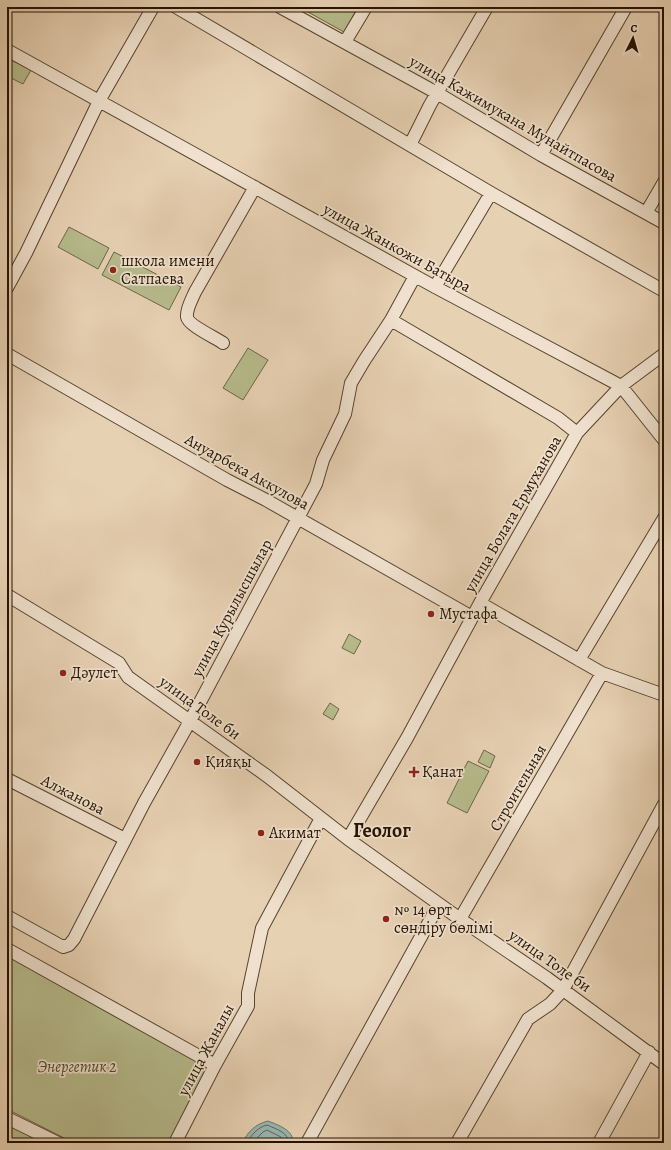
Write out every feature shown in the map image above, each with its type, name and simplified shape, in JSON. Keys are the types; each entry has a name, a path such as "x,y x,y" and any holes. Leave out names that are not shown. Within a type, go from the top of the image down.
{"street":[{"path":"7,288 26,254 100,101 153,7"},
{"path":"176,7 492,193 664,291"},
{"name":"улица Кажимукана Мунайтпасова","path":"280,7 437,93 541,155 664,223"},
{"path":"345,42 366,7"},
{"path":"410,145 430,105 487,7"},
{"path":"541,155 626,7"},
{"name":"улица Жанкожи Батыра","path":"7,50 435,287 621,386 664,440"},
{"path":"646,213 664,182"},
{"path":"223,343 190,323 187,317 189,305 255,187"},
{"path":"435,287 492,193"},
{"name":"улица Курылысшылар","path":"7,916 64,947 74,939 144,803 190,721 316,484 323,460 345,414 351,383 391,320 415,276"},
{"path":"391,320 558,418 577,433"},
{"name":"Ануарбека Аккулова","path":"7,354 227,480 298,518 472,617"},
{"name":"улица Болата Ермуханова","path":"348,839 407,738 472,617 577,433 621,386 664,354"},
{"path":"579,660 664,518"},
{"name":"улица Толе би","path":"7,595 119,663 128,676 267,776 348,839 663,1062"},
{"path":"480,603 602,673 664,695"},
{"name":"Строительная","path":"460,919 602,673"},
{"name":"Алжанова","path":"7,779 125,839"},
{"path":"457,1143 528,1019 550,1004 563,990 664,804"},
{"name":"улица Жаналы","path":"175,1143 215,1065 248,1006 248,993 262,928 321,818"},
{"path":"307,1143 439,904"},
{"path":"7,949 215,1065"},
{"path":"599,1143 650,1052"},
{"path":"7,1118 58,1143"}],"green space":[{"path":"299,7 358,7 344,32"},
{"path":"7,58 31,70 23,84 7,76"},
{"path":"69,227 109,248 98,269 58,247"},
{"path":"114,252 181,287 169,310 102,275"},
{"path":"248,348 268,360 243,400 223,388"},
{"path":"349,634 361,641 354,654 342,648"},
{"path":"330,703 339,709 333,720 323,714"},
{"path":"484,750 495,756 490,768 478,762"},
{"path":"468,761 489,771 467,813 447,803"},
{"name":"Энергетик 2","path":"7,953 210,1065 170,1143 74,1143 7,1109"},
{"path":"7,1121 52,1143 7,1143"}],"water":[{"path":"268,1121 281,1126 288,1131 293,1138 293,1143 242,1143 252,1129 259,1124"}],"place":[{"name":"школа имени Сатпаева","path":"113,270"},
{"name":"Мустафа","path":"431,614"},
{"name":"Дәулет","path":"63,673"},
{"name":"Қияқы","path":"197,762"},
{"name":"Қанат","path":"414,772"},
{"name":"Акимат","path":"261,833"},
{"name":"№ 14 өрт сөндіру бөлімі","path":"386,919"}],"district":[{"name":"Геолог","path":"382,830"}]}
